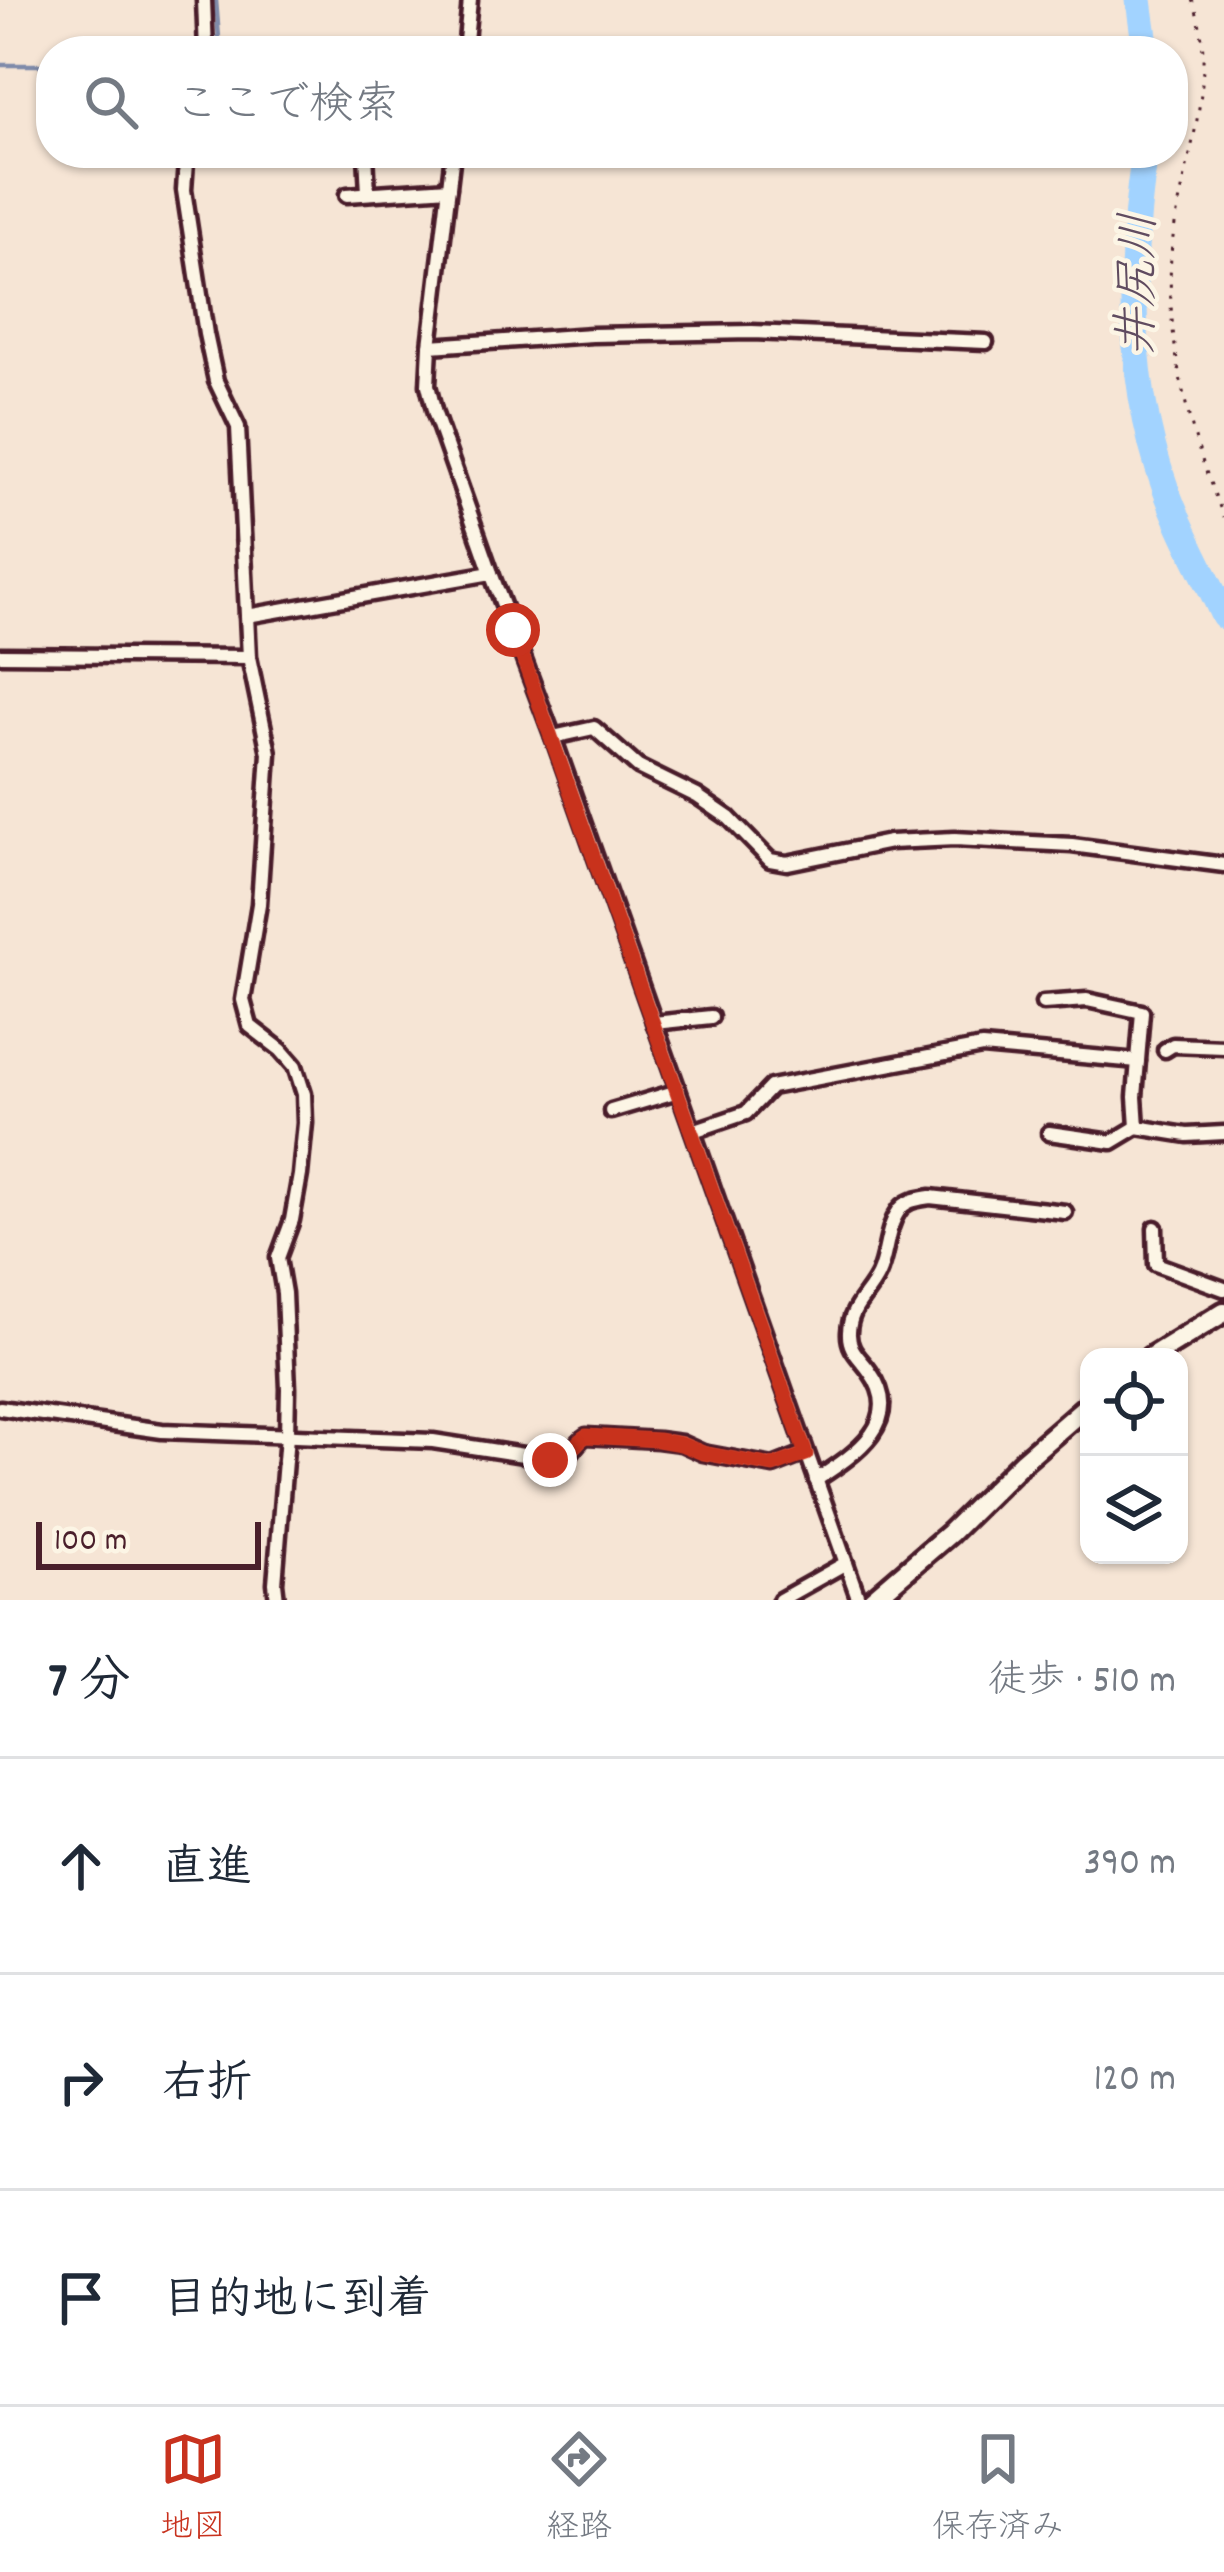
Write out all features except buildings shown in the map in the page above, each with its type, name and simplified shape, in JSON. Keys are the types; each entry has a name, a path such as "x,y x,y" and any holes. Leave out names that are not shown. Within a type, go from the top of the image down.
{"main road":[{"path":"1166,1348 1224,1312"},
{"path":"872,1600 1080,1412"}],"street":[{"path":"204,0 205,36"},
{"path":"466,36 470,0"},
{"path":"186,168 184,190 206,334 216,381 238,427 249,657 269,753 259,904 243,1000 250,1025 295,1066 304,1094 300,1174 292,1220 278,1258 287,1330 286,1436 274,1583 277,1600"},
{"path":"367,168 368,194"},
{"path":"451,168 430,346 428,385 436,415 859,1600"},
{"path":"347,195 448,188"},
{"path":"430,346 592,335 752,332 986,342"},
{"path":"247,616 491,573"},
{"path":"0,655 249,657"},
{"path":"553,736 594,728 638,767 729,818 770,860 787,863 890,842 955,839 1072,845 1224,865"},
{"path":"1043,1004 1087,1000 1142,1012 1135,1097 1138,1126"},
{"path":"654,1023 711,1016"},
{"path":"1166,1050 1173,1045 1224,1047"},
{"path":"693,1131 746,1113 771,1087 982,1047 1138,1061"},
{"path":"610,1111 679,1091"},
{"path":"1049,1133 1112,1142 1138,1126"},
{"path":"1138,1126 1187,1136 1224,1133"},
{"path":"816,1480 855,1454 880,1424 882,1389 854,1354 848,1336 853,1310 878,1276 898,1211 911,1200 931,1197 1065,1212"},
{"path":"1155,1228 1156,1264 1224,1289"},
{"path":"0,1408 162,1431 433,1442 562,1461 586,1436 658,1440 773,1466 806,1454"},
{"path":"780,1600 846,1563"}],"path":[{"path":"1188,163 1204,50 1201,21 1192,0"},
{"path":"1187,168 1172,254 1176,356 1194,435 1224,518"}],"waterway":[{"path":"216,0 219,36"},
{"name":"井尻川","path":"1139,0 1144,36"},
{"path":"0,65 36,65"},
{"name":"井尻川","path":"1143,168 1134,323 1144,408 1172,506 1224,616"}],"route":[{"path":"513,630 806,1454 773,1466 658,1440 586,1436 568,1457 550,1460"}]}
